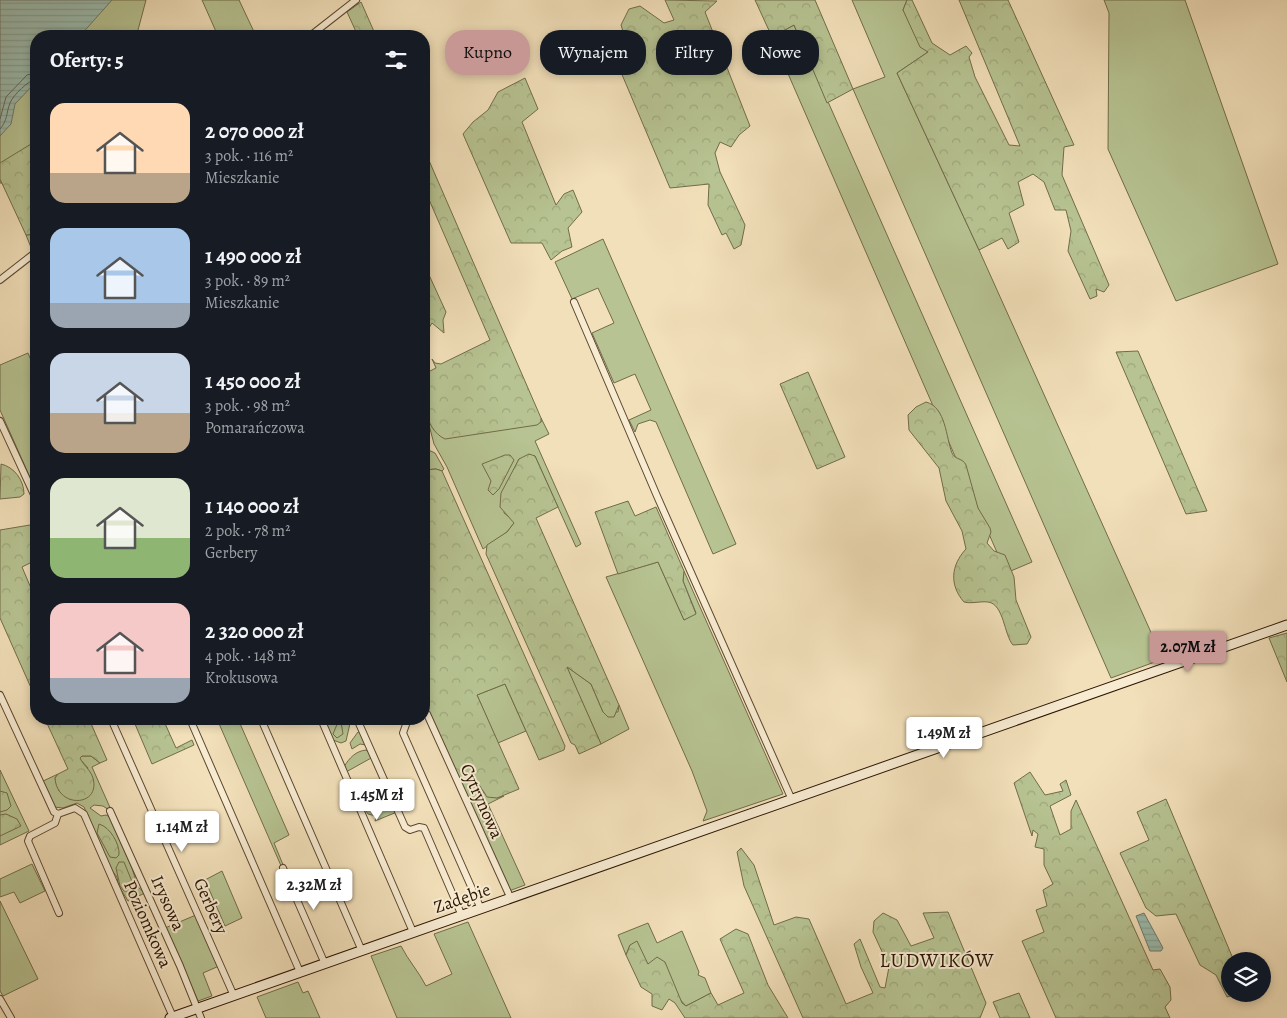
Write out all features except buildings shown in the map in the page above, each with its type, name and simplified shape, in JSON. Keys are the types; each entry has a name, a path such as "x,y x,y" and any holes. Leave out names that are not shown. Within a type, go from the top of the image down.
{"street":[{"path":"318,30 356,0"},
{"path":"0,280 30,257"},
{"path":"574,302 657,496 792,800"},
{"path":"0,421 30,486"},
{"name":"Zadębie","path":"172,1018 1287,625"},
{"path":"0,695 48,800 54,812 58,814 55,823 30,836 28,841 59,913"},
{"name":"Cytrynowa","path":"430,721 511,898"},
{"name":"Gerbery","path":"114,725 234,996"},
{"path":"193,725 300,972"},
{"path":"264,725 362,951"},
{"path":"324,725 413,932"},
{"path":"360,725 406,827 410,830 419,827 424,828 462,916"},
{"path":"406,725 403,733 481,909"},
{"name":"Poziomkowa","path":"58,814 75,808 84,814 172,1018"},
{"name":"Irysowa","path":"110,811 198,1008"},
{"path":"283,868 325,964"},
{"path":"0,999 11,1018"},
{"path":"198,1008 201,1018"}],"green space":[{"path":"0,0 146,0 138,30 30,30 30,185 0,183"},
{"path":"202,0 239,0 253,30 215,30"},
{"path":"665,0 717,1 705,12 712,30 656,30 656,75 730,75 750,126 739,135 731,147 720,142 715,153 720,172 745,225 741,245 734,249 726,233 722,235 708,205 709,184 670,188 622,75 646,75 646,30 623,30 621,25 629,9 640,6 664,23 674,20"},
{"path":"755,0 815,0 853,89 827,103 815,75 819,75 819,30 796,30 794,25 785,30 769,30"},
{"path":"852,0 907,0 903,10 928,52 897,73 979,250 1163,659 1111,678 853,89 885,77"},
{"path":"907,0 912,0 932,43 950,55 966,46 972,53 969,57 975,77 1009,145 1020,146 959,0 1008,0 1074,145 1064,147 1062,175 1109,285 1104,292 1096,289 1097,296 1090,299 1068,251 1071,231 1066,210 1055,210 1044,182 1033,174 1018,182 1024,205 1009,213 1019,242 1008,249 1002,238 979,250 897,73 928,52 920,47 903,10"},
{"path":"1104,0 1185,0 1278,264 1176,301 1108,149 1109,13"},
{"path":"361,2 373,30 355,30 347,12"},
{"path":"794,25 796,30 785,30"},
{"path":"789,75 816,75 1032,562 1006,573"},
{"path":"525,78 538,109 522,122 556,205 564,194 573,190 582,212 568,228 572,247 562,251 551,260 542,243 511,243 463,134 473,122 488,110 498,92"},
{"path":"30,145 30,235 26,235 0,179 0,163"},
{"path":"430,163 541,418 541,422 537,425 445,439 437,434 430,423 430,371 436,368 432,359 435,363 441,364 490,340 430,202"},
{"path":"26,235 30,235 30,245"},
{"path":"603,239 736,544 713,554 656,422 650,420 638,424 635,432 629,420 651,410 635,374 614,383 592,333 614,323 598,288 572,299 555,262"},
{"path":"430,277 446,312 443,320 444,333 432,323 430,326"},
{"path":"1138,351 1207,511 1186,514 1116,352"},
{"path":"28,353 30,358 30,478 0,410 0,365"},
{"path":"808,372 845,457 817,469 780,384"},
{"path":"926,402 938,410 952,453 966,465 978,508 990,528 991,532 987,543 994,551 1005,555 1014,577 1016,600 1031,637 1027,644 1013,645 1001,614 993,604 988,602 964,602 956,589 954,582 955,568 966,549 962,531 946,501 939,468 909,430 908,415 916,407"},
{"path":"541,418 549,434 535,441 581,544 576,547 535,456 519,459 510,478 504,513 514,523 507,532 483,549 447,467 434,444 430,420 434,430 541,422"},
{"path":"430,451 435,453 444,469 442,471 430,470"},
{"path":"529,454 535,456 558,507 536,518 619,705 614,717 608,717 603,712 591,684 567,667 601,744 579,754 575,745 571,743 486,554 487,545 507,532 514,523 500,507 501,493 519,459"},
{"path":"505,455 510,455 514,460 499,489 493,495 488,490 491,481 482,464"},
{"path":"1,464 14,471 20,479 24,494 20,497 0,499"},
{"path":"430,470 442,471 565,746 564,750 539,760 505,684 477,695 519,789 497,798 487,797 476,780 459,779 430,715"},
{"path":"628,501 635,516 656,507 684,571 683,581 696,614 684,620 658,562 618,574 595,512"},
{"path":"30,525 30,563 22,567 30,586 30,686 0,618 0,530"},
{"path":"658,562 684,620 696,613 683,581 684,571 783,794 703,821 707,811 692,771 606,577"},
{"path":"1287,633 1287,682 1269,638"},
{"path":"566,666 591,684 603,712 618,712 619,705 629,729 601,744"},
{"path":"505,684 526,731 498,743 477,695"},
{"path":"48,725 92,725 107,760 100,763 91,756 82,756 80,758 93,778 94,788 91,795 85,799 78,800 70,799 63,795 58,788 55,778 58,774 68,769"},
{"path":"135,725 166,725 176,748 192,740 194,745 152,764"},
{"path":"220,725 241,725 289,835 274,843 284,867 282,868"},
{"path":"325,725 350,725 346,741 341,743 333,740"},
{"path":"337,725 342,725 343,734 337,738 333,734"},
{"path":"360,732 366,745 360,744 352,749 350,743"},
{"path":"366,750 373,757 346,772 344,767 351,758 356,753"},
{"path":"91,756 100,763 92,767 112,812 103,806 94,805 90,808 101,816 106,815 110,817 138,887 145,893 128,901 118,885 117,877 110,868 84,807 77,803 63,808 54,807 41,782 58,774 55,778 59,791 71,800 88,768 79,758"},
{"path":"0,770 29,831 0,845"},
{"path":"1030,772 1045,795 1063,791 1060,784 1066,780 1071,795 1050,806 1060,835 1071,829 1071,811 1076,800 1153,970 1160,969 1170,987 1171,1000 1165,1007 1170,1018 1056,1018 1022,941 1044,932 1036,910 1047,906 1043,890 1053,884 1044,865 1044,849 1035,847 1038,834 1033,830 1032,836 1014,783"},
{"path":"382,778 397,812 375,821 376,816 368,814 366,811 374,808 362,805 362,794 356,789"},
{"path":"472,778 479,783 484,793 497,798 504,796 488,804 525,885 509,891 459,779"},
{"path":"0,791 7,793 11,806 7,810 0,812"},
{"path":"1166,799 1230,952 1221,952 1221,985 1216,975 1200,965 1176,914 1156,916 1146,908 1120,853 1149,840 1137,812"},
{"path":"6,814 17,819 21,826 0,836 0,815"},
{"path":"99,824 110,832 116,841 119,855 116,858 110,857 97,833"},
{"path":"741,848 754,865 774,925 796,917 809,919 846,1004 873,993 861,967 854,944 860,939 880,987 885,988 889,967 873,932 874,921 883,913 897,920 911,946 934,938 923,913 948,912 986,1003 980,1018 803,1018 744,886 737,852"},
{"path":"119,862 124,862 133,884 130,891 124,891 120,886 116,868"},
{"path":"32,864 45,891 20,903 14,892 0,897 0,879"},
{"path":"222,871 242,918 225,926 205,880"},
{"path":"0,901 38,979 3,996 0,991"},
{"path":"196,915 219,966 203,973 212,996 198,1001 165,928"},
{"path":"468,922 511,1018 397,1018 371,956 401,946 426,986 452,974 434,934"},
{"path":"648,923 657,943 682,931 699,972 698,975 705,978 711,993 686,1006 630,945 626,955 618,935"},
{"path":"736,929 748,934 768,985 788,1018 685,1018 675,1003 669,999 662,1010 652,1006 652,994 641,987 626,955 630,945 637,941 648,964 657,957 665,962 682,1003 686,1006 711,993 718,1005 744,993 720,939"},
{"path":"298,982 303,993 308,991 320,1018 266,1018 257,997"},
{"path":"1019,993 1030,1018 1000,1018 993,1002"}],"water":[{"path":"0,0 112,0 85,30 30,30 30,88 15,104 11,124 0,136"},
{"path":"1144,913 1163,948 1161,951 1150,951 1136,916"}],"district":[{"name":"LUDWIKÓW","path":"937,960"}]}
